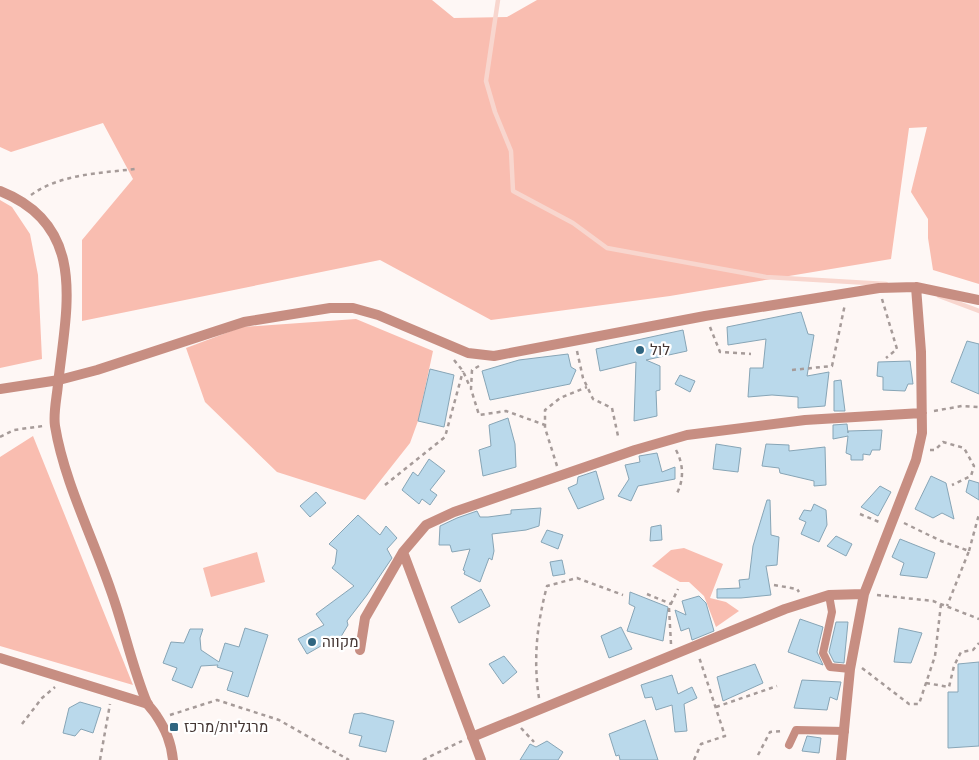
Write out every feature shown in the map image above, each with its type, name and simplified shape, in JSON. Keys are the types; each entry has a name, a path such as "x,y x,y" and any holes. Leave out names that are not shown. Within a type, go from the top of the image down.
{"street":[{"path":"0,190 24,202 47,224 56,238 65,265 67,320 55,424 72,488 112,591 148,704 170,738 173,760"},
{"path":"0,389 59,380 97,370 244,322 330,308 352,308 378,316 443,345 468,353 494,356 705,316 879,288 916,287 979,300"},
{"path":"841,760 851,664 864,594 918,450 922,413 916,287"},
{"path":"360,650 365,618 403,552 426,525 454,512 635,450 687,435 805,420 922,413"},
{"path":"403,552 481,760"},
{"path":"472,737 805,603 829,595 864,594"},
{"path":"0,658 148,704"}],"lane":[{"path":"829,595 832,612 823,653 830,667 851,664"},
{"path":"789,745 796,730 845,731"}],"path":[{"path":"24,202 39,189 57,182 135,169"},
{"path":"879,288 897,349 886,358"},
{"path":"792,370 832,366 847,293"},
{"path":"705,316 720,352 751,354"},
{"path":"575,340 583,378 587,387 593,399 612,408 618,436"},
{"path":"443,345 463,371 479,415 506,411 545,425"},
{"path":"471,389 472,370 494,356"},
{"path":"385,485 445,437 463,371"},
{"path":"560,477 545,425 545,410 560,398 587,387"},
{"path":"922,413 962,406 979,407"},
{"path":"0,437 14,430 55,424"},
{"path":"670,440 680,458 682,483 676,495"},
{"path":"918,450 936,450 943,442 964,448 974,466 971,476 952,485"},
{"path":"860,514 892,522 969,551"},
{"path":"946,606 969,551 979,514"},
{"path":"541,710 536,675 535,643 547,586 577,578 623,595"},
{"path":"774,585 797,588 805,603"},
{"path":"672,655 669,608 678,589"},
{"path":"647,594 671,604"},
{"path":"864,594 924,600 979,618"},
{"path":"851,664 909,704 919,704 936,656 941,604"},
{"path":"926,683 949,687 954,666 961,652 973,650 979,643"},
{"path":"694,760 701,744 725,736 695,646"},
{"path":"22,724 42,698 53,690 59,676"},
{"path":"716,707 777,686"},
{"path":"100,760 113,692"},
{"path":"156,714 172,715 217,700 279,720 349,760"},
{"path":"514,721 534,742"},
{"path":"758,756 770,732 796,730"},
{"path":"423,760 472,737"}],"shaded area":[{"path":"0,0 432,0 454,18 507,17 537,0 979,0 979,284 933,270 928,238 928,219 911,192 927,127 909,128 891,259 670,296 491,320 380,260 82,321 82,240 133,179 103,123 11,152 0,147"},
{"path":"0,200 12,207 30,234 38,275 42,359 0,368"},
{"path":"356,319 433,351 418,421 410,443 365,500 277,472 205,402 186,348 242,327"},
{"path":"33,436 133,685 0,646 0,457"},
{"path":"684,548 723,564 710,598 726,602 739,611 716,627 704,596 689,582 680,582 652,566 671,550"},
{"path":"257,552 265,582 211,597 203,568"}],"building":[{"path":"801,312 808,334 814,335 807,376 829,372 825,406 798,408 798,397 772,395 748,397 750,368 763,368 766,339 728,345 727,327"},
{"path":"683,330 687,351 646,360 660,366 660,390 656,391 657,416 634,421 636,362 600,371 596,349"},
{"path":"967,341 979,344 979,394 951,382"},
{"path":"568,354 571,367 576,370 570,384 490,400 482,371 519,360"},
{"path":"910,361 913,384 908,384 905,391 883,390 883,377 877,376 878,362"},
{"path":"430,369 454,375 444,427 418,421"},
{"path":"680,375 695,381 690,392 675,384"},
{"path":"841,380 845,411 834,411 834,381"},
{"path":"508,418 515,444 516,467 483,476 479,450 491,446 489,425"},
{"path":"847,424 848,433 848,431 882,430 880,450 872,450 870,455 863,454 863,460 851,460 851,455 846,453 848,436 833,439 833,425"},
{"path":"716,444 741,448 738,472 713,469"},
{"path":"766,444 789,445 789,451 825,447 826,485 814,486 814,481 780,473 779,468 762,466"},
{"path":"657,453 662,472 675,467 675,479 638,486 631,501 618,496 629,479 625,465 640,462 639,456"},
{"path":"429,459 445,471 430,490 437,495 430,505 422,499 419,504 402,490 413,472 418,476"},
{"path":"596,471 604,499 578,509 568,488 577,484 578,477"},
{"path":"931,476 946,483 954,519 942,513 933,518 915,509"},
{"path":"969,480 979,483 979,500 966,492"},
{"path":"880,486 891,492 878,516 861,507"},
{"path":"316,492 326,503 310,517 300,506"},
{"path":"767,500 770,500 771,535 779,537 777,565 766,566 771,595 717,598 717,589 740,588 739,580 749,579 753,546"},
{"path":"814,504 826,510 827,525 819,542 801,534 806,522 799,519 804,510 811,511"},
{"path":"541,508 539,526 526,530 492,534 494,551 492,560 489,558 480,582 464,574 465,571 463,570 470,549 452,552 450,545 439,545 440,526 457,518 477,511 480,517 488,517 511,514 511,510"},
{"path":"358,515 380,535 386,526 397,538 387,549 392,558 347,621 348,625 339,640 333,639 307,654 298,639 324,625 316,614 354,586 332,568 335,564 337,550 329,544"},
{"path":"661,525 662,540 650,541 651,527"},
{"path":"547,530 563,535 558,549 541,542"},
{"path":"836,536 852,544 846,556 827,546"},
{"path":"900,539 935,553 927,578 900,575 904,563 892,557"},
{"path":"562,560 565,574 553,576 550,562"},
{"path":"481,589 490,606 459,623 451,607"},
{"path":"630,592 668,607 663,641 627,631 635,607 629,604"},
{"path":"699,596 706,603 714,631 692,640 689,628 681,631 675,610 686,615 682,601"},
{"path":"800,619 823,627 817,652 823,665 788,652"},
{"path":"836,622 848,622 844,663 834,662 829,652"},
{"path":"621,627 632,649 609,658 601,636"},
{"path":"245,628 268,635 248,697 227,690 233,672 217,667 218,665 201,666 192,688 172,680 177,668 163,663 171,642 184,643 190,629 203,629 200,638 201,650 219,662 225,643 239,647"},
{"path":"899,628 922,633 911,663 894,662"},
{"path":"504,656 517,672 503,684 489,664"},
{"path":"979,662 979,746 948,748 948,692 958,692 958,664"},
{"path":"755,664 763,683 723,701 717,677"},
{"path":"672,675 678,694 692,687 697,698 684,704 687,731 675,732 672,705 656,710 652,697 645,698 641,685"},
{"path":"802,680 841,682 837,700 830,697 827,710 794,708"},
{"path":"80,702 101,708 93,733 81,729 75,736 63,733 69,708"},
{"path":"362,713 394,721 386,752 359,746 362,736 349,733 354,714"},
{"path":"645,720 658,760 620,760 619,755 616,756 609,734"},
{"path":"807,736 821,738 819,753 802,751"},
{"path":"547,741 563,752 558,760 520,760 530,744 536,747"}],"waterway":[{"path":"498,0 486,81 495,112 511,151 513,191 573,223 607,248 766,277 886,284"},
{"path":"939,296 979,311"}],"place":[{"name":"לול","path":"640,350"},
{"name":"מקווה","path":"312,642"},
{"name":"מרגליות/מרכז","path":"174,727"}]}
